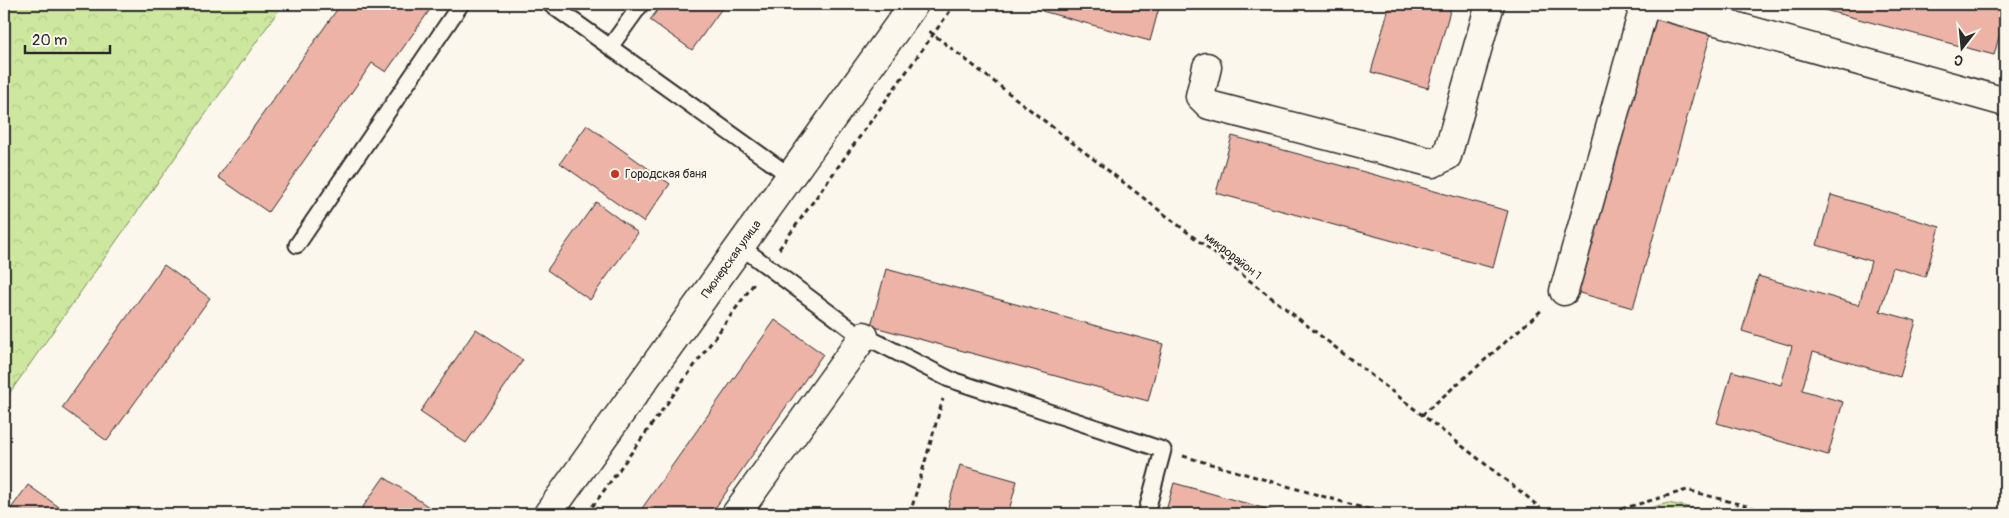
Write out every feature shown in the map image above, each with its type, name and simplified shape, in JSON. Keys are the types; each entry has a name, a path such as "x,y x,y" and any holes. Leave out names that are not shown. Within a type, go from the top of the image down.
{"street":[{"path":"1207,67 1200,96 1209,105 1433,163 1447,156 1490,4"},
{"path":"1564,291 1645,4"},
{"path":"1656,4 2005,102"},
{"name":"Пионерская улица","path":"548,514 910,9"},
{"path":"736,514 864,336"}],"lane":[{"path":"297,245 461,4"},
{"path":"550,4 790,176"},
{"path":"610,47 641,4"},
{"path":"740,246 851,329 948,379 1163,450 1146,514"}],"path":[{"name":"микрорайон 1","path":"910,9 1547,514"},
{"path":"1422,415 1564,291"},
{"path":"910,514 948,379"},
{"path":"1163,450 1384,514"},
{"path":"1604,514 1687,490 1776,514"}],"green space":[{"path":"4,4 283,4 4,401"},
{"path":"1668,503 1723,514 1628,514"}],"building":[{"path":"341,4 434,4 386,72 372,63 268,212 218,177"},
{"path":"662,4 725,4 692,50 650,20"},
{"path":"1044,4 1160,4 1150,41 1042,11"},
{"path":"1390,4 1452,4 1428,88 1371,72"},
{"path":"1802,4 2005,4 2005,15 1994,55"},
{"path":"1654,17 1711,33 1633,308 1576,292"},
{"name":"Городская баня","path":"587,125 670,184 643,222 560,163"},
{"path":"1232,136 1508,211 1493,268 1216,193"},
{"path":"1831,195 1940,227 1925,277 1893,267 1880,311 1916,321 1900,377 1813,352 1802,390 1843,402 1828,455 1717,423 1732,371 1781,385 1792,346 1742,331 1758,276 1859,305 1871,261 1817,245"},
{"path":"596,202 638,233 590,300 547,270"},
{"path":"164,265 210,298 107,441 62,408"},
{"path":"886,269 1163,344 1148,401 871,326"},
{"path":"775,320 823,354 711,514 638,514"},
{"path":"476,329 523,360 466,443 420,412"},
{"path":"960,465 1017,481 1008,514 946,514"},
{"path":"384,477 432,509 428,514 358,514"},
{"path":"1174,483 1284,514 1165,514"},
{"path":"28,485 69,514 7,514"}],"place":[{"name":"Городская баня","path":"615,174"}]}
